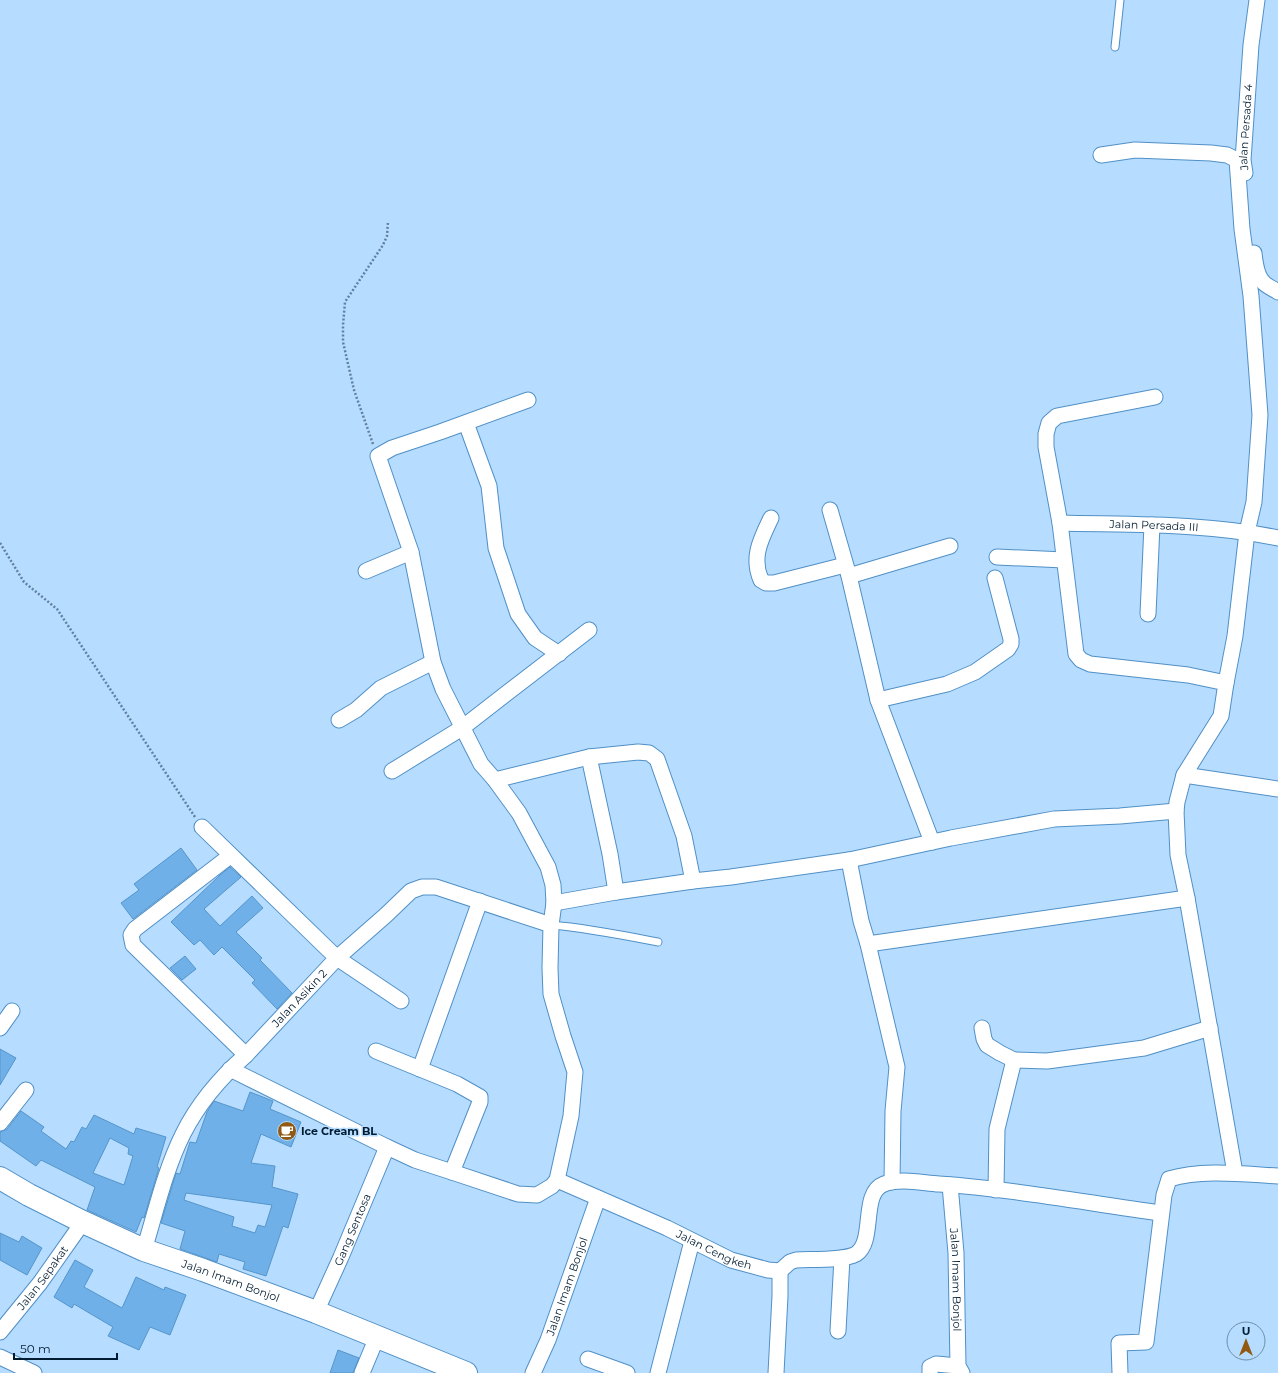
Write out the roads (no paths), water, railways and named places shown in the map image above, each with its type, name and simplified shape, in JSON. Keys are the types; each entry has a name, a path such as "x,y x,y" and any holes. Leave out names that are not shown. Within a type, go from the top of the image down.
{"highway":[{"name":"Jalan Imam Bonjol","path":"0,1178 29,1195 144,1250 204,1270 316,1312 466,1373"}],"street":[{"name":"Jalan Persada 4","path":"1257,0 1251,45 1243,160 1256,265 1264,283 1278,292"},
{"path":"1101,155 1134,150 1211,153 1227,155 1237,160 1242,229 1250,296 1260,414 1254,502 1247,532 1235,636 1221,716 1184,775 1176,811 1178,855 1187,898 1235,1174"},
{"path":"1155,397 1056,416 1048,423 1046,447 1060,523 1076,654 1081,660 1090,664 1188,675 1226,683"},
{"path":"230,1069 415,1160 518,1194 537,1195 552,1186 557,1180 571,1116 575,1072 551,994 551,925 554,902 554,885 548,867 519,813 495,780 480,764 442,689 433,662 411,552 378,456 392,448 528,400"},
{"path":"466,423 489,486 496,548 518,614 534,638 558,654"},
{"path":"830,510 847,571 878,700 932,842"},
{"path":"771,518 759,544 757,571 761,580 766,583 847,571 950,546"},
{"name":"Jalan Persada III","path":"1060,523 1152,525 1247,532 1278,538"},
{"path":"1148,614 1152,525"},
{"path":"366,571 411,552"},
{"path":"997,557 1064,560"},
{"path":"878,700 947,684 975,672 1008,649 1011,644 1011,639 996,578"},
{"path":"392,771 462,728 589,630"},
{"path":"339,720 356,710 380,688 433,662"},
{"path":"495,780 589,757 638,752 649,754 657,759 684,836 693,881"},
{"path":"589,757 610,854 616,892"},
{"path":"1184,775 1278,789"},
{"path":"554,902 849,860 932,842 1054,819 1120,816 1176,811"},
{"path":"202,827 230,856 337,958 401,1001"},
{"path":"230,856 135,929 131,935 133,944 246,1055"},
{"path":"849,860 861,921 868,944 897,1067 892,1111 892,1182"},
{"name":"Jalan Asikin 2","path":"144,1250 170,1164 183,1133 202,1102 230,1069 246,1055 337,958 411,891 422,887 436,887 551,925"},
{"path":"868,944 1187,898"},
{"path":"420,1069 480,901"},
{"path":"0,1028 12,1011"},
{"path":"982,1028 987,1045 1014,1060 1047,1061 1144,1048 1210,1028"},
{"path":"376,1051 457,1084 480,1097 480,1102 452,1172"},
{"path":"996,1190 997,1128 1014,1060"},
{"path":"0,1124 26,1090"},
{"name":"Gang Sentosa","path":"316,1312 341,1257 387,1147"},
{"path":"1120,1373 1119,1343 1146,1342 1161,1212 1169,1179 1183,1175 1235,1174 1278,1176"},
{"name":"Jalan Cengkeh","path":"557,1180 731,1260 768,1270 780,1271"},
{"path":"776,1373 780,1303 780,1271 790,1262 796,1260 842,1258 856,1254 861,1249 865,1237 873,1196 876,1189 883,1184 892,1182 910,1182 950,1185 1161,1212"},
{"name":"Jalan Imam Bonjol","path":"950,1185 956,1253 960,1369"},
{"name":"Jalan Imam Bonjol","path":"533,1373 548,1340 598,1198"},
{"name":"Jalan Sepakat","path":"0,1332 40,1283 83,1222"},
{"path":"658,1373 692,1241"},
{"path":"838,1331 842,1258"},
{"path":"362,1373 377,1337"},
{"path":"0,1357 34,1373"},
{"path":"588,1359 627,1373"},
{"path":"930,1373 930,1368 936,1364 960,1369"}],"lane":[{"path":"1115,47 1120,0"},
{"path":"551,925 615,933 658,942"}],"place":[{"name":"Ice Cream BL","path":"287,1131"}]}
